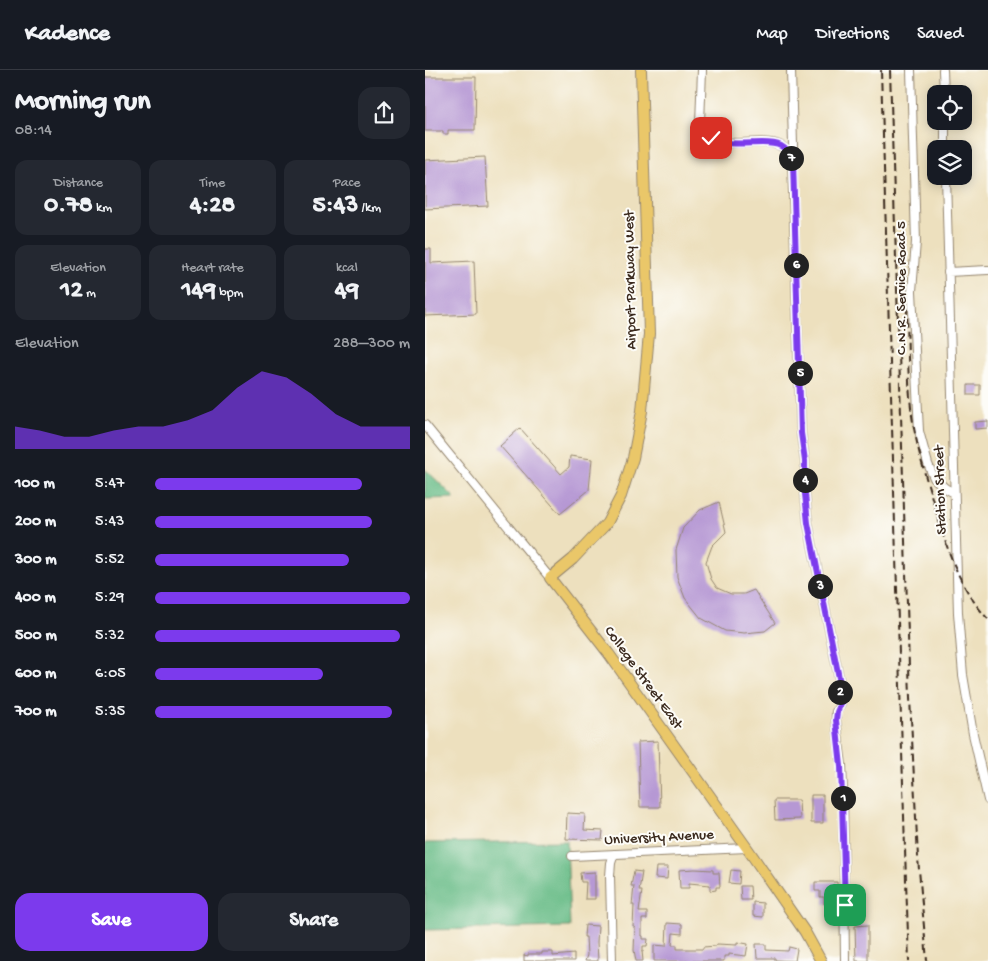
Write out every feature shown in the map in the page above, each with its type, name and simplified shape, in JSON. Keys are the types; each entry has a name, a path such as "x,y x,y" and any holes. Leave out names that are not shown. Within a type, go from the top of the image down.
{"main road":[{"name":"Airport Parkway West","path":"550,578 573,559 607,523 621,496 633,458 643,412 649,334 641,70"},
{"name":"College Street East","path":"550,578 609,654 747,848 805,932 821,961"}],"street":[{"path":"701,70 700,123 701,129 707,136 725,143 773,143 782,146 789,153 793,161 801,433 805,461 806,508 839,678 841,703 836,720 843,794 845,961"},
{"path":"789,153 793,148 791,70"},
{"name":"C.N.R. Service Road 5","path":"911,70 916,242 913,291 919,431 934,478 954,493"},
{"path":"943,70 944,85"},
{"name":"Station Street","path":"946,185 954,493 963,674 973,734 988,800"},
{"path":"948,272 988,270"},
{"name":"College Street East","path":"425,425 550,578"},
{"name":"University Avenue","path":"572,856 747,848"},
{"path":"612,961 610,876 614,854"}],"green space":[{"path":"425,469 455,498 425,499"},
{"path":"567,841 570,927 425,930 425,843"}],"building":[{"path":"425,77 476,77 475,130 448,130 448,134 443,134 443,131 425,131"},
{"path":"485,157 488,206 425,209 425,160"},
{"path":"425,249 431,249 431,263 474,261 476,314 425,316"},
{"path":"968,385 980,385 980,395 968,395"},
{"path":"988,421 988,428 975,429 975,422"},
{"path":"520,428 561,474 569,467 570,456 592,459 589,490 560,514 500,446"},
{"path":"719,502 726,532 712,546 706,562 711,579 717,588 731,594 744,594 754,590 775,623 765,631 744,633 725,631 701,618 685,598 677,577 676,550 683,528 700,510"},
{"path":"658,741 660,807 640,807 638,742"},
{"path":"811,795 823,795 823,823 811,823"},
{"path":"774,800 799,800 800,819 775,820"},
{"path":"567,813 585,814 584,830 603,831 602,840 566,839"},
{"path":"656,867 668,867 667,879 655,878"},
{"path":"679,870 713,870 713,873 719,873 720,887 710,891 710,885 689,883 689,888 680,888"},
{"path":"731,870 740,871 739,884 729,883"},
{"path":"634,871 642,872 639,891 642,891 639,912 647,912 647,919 642,919 642,936 643,939 648,939 647,946 643,946 643,961 636,961 634,950 635,927 633,927 634,905 632,905 634,886 631,886"},
{"path":"595,872 595,899 585,899 586,882 581,882 580,873"},
{"path":"815,882 837,882 838,915 830,915 830,904 824,904 824,897 820,897 820,891 815,891"},
{"path":"740,886 750,886 751,900 741,900"},
{"path":"753,902 763,903 763,917 753,916"},
{"path":"667,923 682,924 682,934 673,933 672,945 677,945 677,949 703,949 703,947 716,946 717,944 737,945 737,942 748,944 746,956 729,954 729,956 724,956 724,961 654,961 654,945 666,946"},
{"path":"585,925 598,926 598,961 585,961 587,955 586,937 584,937"},
{"path":"868,925 868,961 856,961 855,926"},
{"path":"756,944 766,944 766,950 788,951 789,947 797,949 795,961 757,958"},
{"path":"542,952 553,952 553,956 574,954 574,961 524,961 524,955 542,954"}],"railway":[{"path":"881,70 909,961"},
{"path":"890,70 910,698 918,858 927,961"},
{"path":"902,246 906,284 910,397 917,443 942,532 957,572 970,596 988,619"}],"route":[{"path":"711,138 725,143 773,143 782,146 789,153 793,161 801,433 805,461 805,494 812,546 839,678 841,703 836,720 843,794 845,905"}]}
